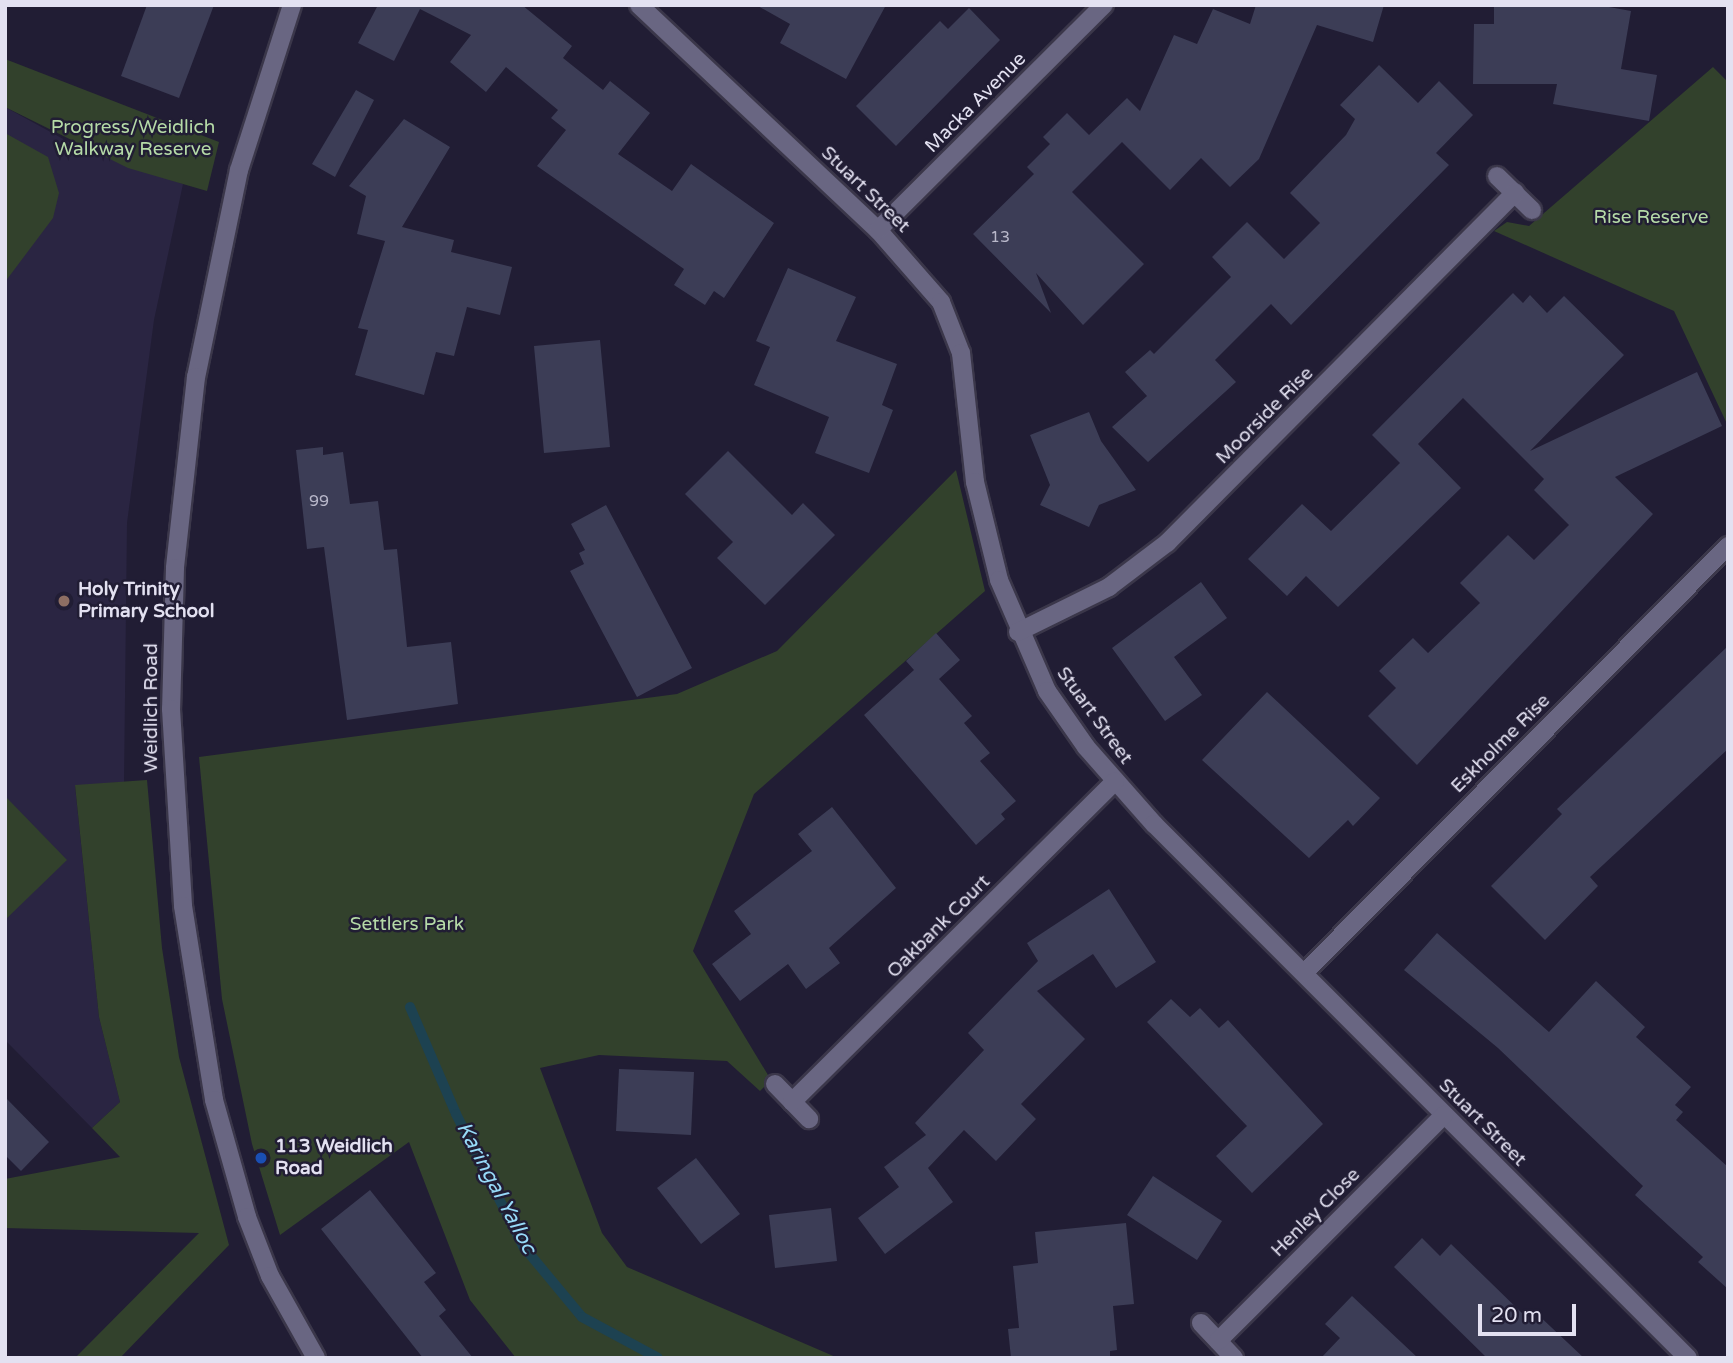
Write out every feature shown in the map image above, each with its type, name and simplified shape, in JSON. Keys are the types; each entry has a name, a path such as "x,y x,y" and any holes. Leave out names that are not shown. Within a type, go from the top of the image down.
{"street":[{"name":"Weidlich Road","path":"292,5 236,182 196,377 175,568 172,721 183,906 214,1100 247,1217 270,1276 316,1358"},
{"name":"Stuart Street","path":"639,5 878,230 921,275 953,326 965,376 980,514 1018,632 1047,691 1115,781 1688,1358"},
{"name":"Macka Avenue","path":"878,230 1104,5"},
{"path":"1497,176 1532,211"},
{"name":"Moorside Rise","path":"1018,632 1109,587 1167,543 1515,193"},
{"name":"Eskholme Rise","path":"1304,972 1728,546"},
{"name":"Oakbank Court","path":"792,1102 1115,781"},
{"path":"775,1084 809,1119"},
{"name":"Henley Close","path":"1218,1341 1444,1115"},
{"path":"1200,1323 1234,1358"}],"shaded area":[{"name":"Holy Trinity Primary School","path":"5,107 76,146 183,184 154,320 127,523 124,782 75,786 99,1017 120,1102 92,1128 5,1040"}],"green space":[{"name":"Progress/Weidlich Walkway Reserve","path":"5,59 219,142 207,191 128,168 5,107"},
{"name":"Rise Reserve","path":"1713,67 1728,82 1728,426 1674,311 1494,231 1507,222 1529,226"},
{"path":"5,133 48,157 59,193 53,218 5,282"},
{"name":"Settlers Park","path":"956,470 985,591 754,794 693,951 771,1080 760,1091 727,1061 599,1055 540,1068 602,1233 627,1267 838,1358 516,1358 470,1300 409,1142 280,1235 252,1144 222,999 199,757 677,694 777,651"},
{"path":"147,780 162,948 179,1057 229,1245 120,1358 75,1358 199,1233 5,1228 5,1179 120,1157 92,1128 120,1102 99,1017 75,785"},
{"path":"5,796 67,860 5,920"}],"building":[{"path":"147,5 214,5 179,98 121,76"},
{"path":"378,5 522,5 572,46 563,58 603,90 610,81 650,113 618,154 672,191 691,164 774,223 724,298 714,291 705,305 674,285 684,269 537,166 566,130 551,118 558,110 506,67 486,92 450,62 471,35 420,9 394,61 358,43"},
{"path":"756,5 886,5 846,79 780,43 790,24"},
{"path":"1256,5 1384,5 1373,42 1317,25 1259,159 1230,187 1201,158 1170,190 1122,142 1072,192 1144,264 1083,325 1036,273 1051,313 973,234 1034,174 1027,167 1050,144 1043,137 1067,113 1089,135 1127,98 1140,111 1174,35 1197,44 1213,9 1250,24"},
{"path":"1494,5 1598,5 1631,11 1621,69 1657,75 1649,121 1553,104 1557,84 1473,84 1474,24 1494,24"},
{"path":"969,8 1000,40 896,146 856,106 940,21 948,29"},
{"path":"1379,65 1418,103 1439,81 1473,115 1436,153 1449,165 1291,325 1271,304 1215,360 1236,382 1148,462 1112,427 1147,396 1125,372 1150,350 1154,354 1231,277 1212,257 1247,222 1284,259 1320,223 1290,193 1346,135 1355,119 1340,105"},
{"path":"356,90 374,100 335,177 312,164"},
{"path":"404,119 450,147 402,227 454,240 451,252 512,267 500,315 467,307 454,356 436,352 424,395 355,375 368,330 358,328 385,241 357,234 366,196 349,186"},
{"path":"788,268 856,297 836,341 897,364 882,405 893,410 869,473 815,453 829,417 754,385 770,347 756,341"},
{"path":"1513,293 1523,303 1530,295 1547,313 1564,296 1624,355 1530,451 1697,372 1722,426 1615,477 1653,514 1417,765 1368,716 1396,688 1379,671 1413,638 1428,653 1480,603 1460,583 1508,535 1534,560 1569,525 1534,490 1544,479 1463,398 1418,444 1461,488 1338,607 1306,576 1287,596 1248,559 1302,504 1331,531 1400,463 1372,435"},
{"path":"600,340 610,447 544,453 534,346"},
{"path":"1089,412 1101,441 1136,490 1099,505 1089,527 1040,505 1050,485 1030,435"},
{"path":"323,447 323,455 343,452 350,504 378,501 384,550 397,549 407,647 451,642 458,704 347,720 324,547 307,549 296,450"},
{"path":"728,451 792,515 803,503 835,535 765,605 717,558 733,542 685,494"},
{"path":"606,505 692,668 637,697 570,571 584,564 579,553 585,550 571,524"},
{"path":"1201,582 1227,618 1174,657 1202,695 1165,721 1112,648"},
{"path":"936,633 960,660 939,679 972,716 964,723 990,753 980,761 1016,801 1001,814 1005,819 976,845 864,715 914,670 906,661"},
{"path":"1728,646 1728,749 1590,877 1598,886 1545,940 1491,886 1562,814 1557,809"},
{"path":"1267,692 1380,798 1353,826 1348,820 1309,858 1202,760"},
{"path":"832,807 896,888 829,948 840,963 806,989 788,964 740,1001 712,964 751,934 734,911 812,851 798,834"},
{"path":"1109,889 1156,962 1116,988 1093,954 1037,991 1085,1039 1021,1104 1036,1119 996,1161 964,1130 928,1168 953,1202 885,1254 858,1218 899,1187 884,1167 926,1135 915,1123 984,1050 968,1033 1038,961 1027,943"},
{"path":"1437,933 1549,1032 1596,981 1645,1027 1636,1037 1691,1087 1675,1105 1683,1112 1676,1120 1728,1167 1728,1289 1698,1262 1703,1257 1635,1195 1643,1186 1498,1048 1404,970"},
{"path":"1171,999 1190,1017 1200,1008 1219,1028 1228,1020 1323,1124 1252,1193 1216,1156 1247,1126 1147,1022"},
{"path":"619,1069 694,1072 691,1135 616,1131"},
{"path":"5,1097 49,1142 21,1171 5,1155"},
{"path":"696,1158 740,1214 701,1244 657,1188"},
{"path":"1153,1176 1222,1221 1197,1260 1127,1215"},
{"path":"370,1190 436,1273 424,1282 446,1310 439,1316 473,1358 423,1358 321,1229"},
{"path":"831,1208 837,1261 775,1268 769,1215"},
{"path":"1126,1223 1134,1304 1113,1306 1117,1350 1110,1351 1110,1358 1011,1358 1008,1329 1019,1328 1013,1266 1038,1263 1035,1232"},
{"path":"1422,1238 1440,1256 1451,1244 1527,1318 1534,1311 1584,1358 1487,1358 1394,1267"},
{"path":"1352,1296 1418,1358 1321,1358 1340,1338 1325,1324"}],"waterway":[{"name":"Karingal Yalloc","path":"410,1007 456,1114 523,1246 582,1317 658,1358"}],"place":[{"name":"Holy Trinity Primary School","path":"64,601"},
{"name":"113 Weidlich Road","path":"261,1158"}]}
